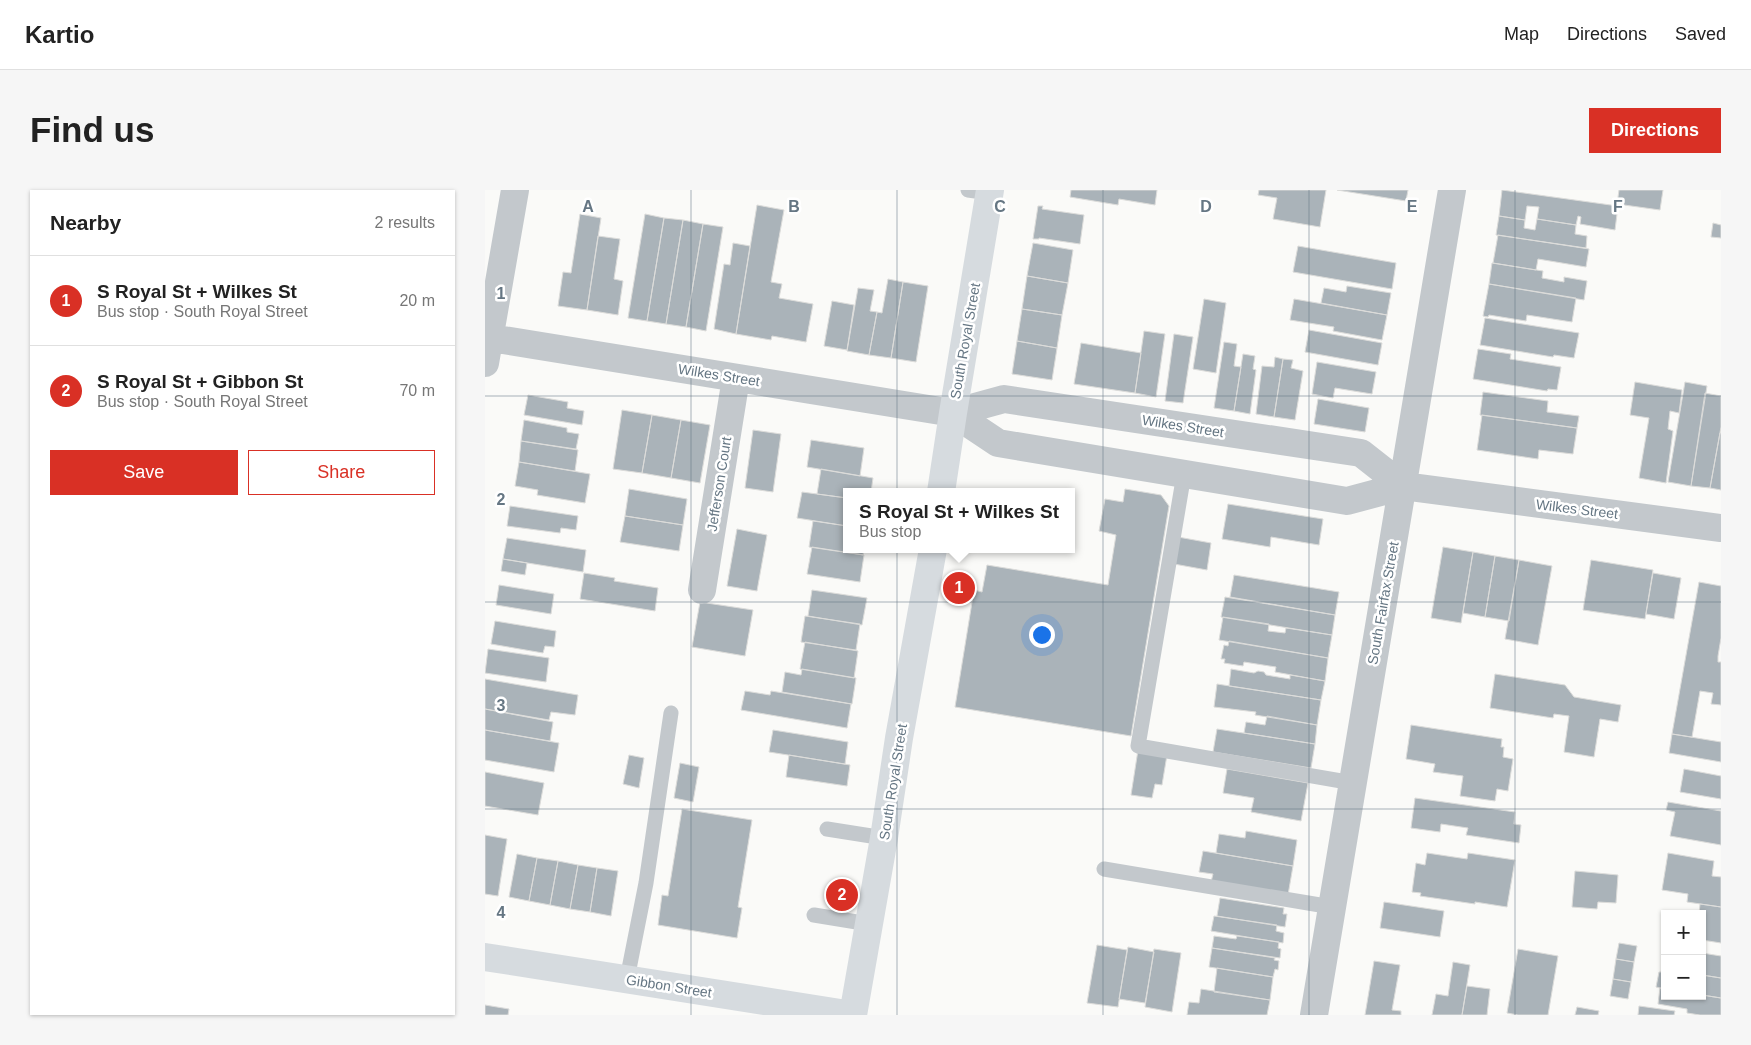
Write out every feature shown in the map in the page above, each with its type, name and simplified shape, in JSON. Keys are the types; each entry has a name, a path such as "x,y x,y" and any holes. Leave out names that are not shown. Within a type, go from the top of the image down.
{"main road":[{"name":"South Royal Street","path":"942,488 983,191"},
{"name":"South Royal Street","path":"853,1015 884,838 899,738 932,553"},
{"name":"Gibbon Street","path":"485,957 853,1015"}],"street":[{"path":"486,346 515,190"},
{"name":"South Fairfax Street","path":"1314,1015 1452,190"},
{"name":"Wilkes Street","path":"486,346 736,378 953,413 1004,399 1361,453 1403,486"},
{"name":"Jefferson Court","path":"702,590 736,378"},
{"name":"Wilkes Street","path":"953,413 998,443 1347,501 1403,486 1721,528"}],"lane":[{"path":"1184,474 1138,746 1353,783"},
{"path":"627,979 646,883 671,713"},
{"path":"827,829 884,838"},
{"path":"1104,869 1332,907"},
{"path":"814,915 869,924"}],"building":[{"path":"1071,190 1157,190 1155,205 1119,199 1118,205 1070,197"},
{"path":"1259,190 1326,190 1320,227 1273,219 1277,198 1258,195"},
{"path":"1337,190 1408,190 1406,201"},
{"path":"1502,190 1618,206 1615,230 1580,224 1581,217 1578,216 1576,225 1537,219 1539,207 1527,206 1525,220 1499,216"},
{"path":"1619,190 1663,190 1660,210 1617,204"},
{"path":"757,205 784,210 771,282 782,284 779,298 813,304 806,342 772,336 771,340 736,334"},
{"path":"1038,206 1043,206 1042,209 1084,215 1080,244 1039,238 1033,239"},
{"path":"580,214 601,218 587,310 558,306 563,272 571,273"},
{"path":"645,214 664,218 647,321 628,318"},
{"path":"1499,216 1525,220 1524,228 1535,230 1537,219 1576,225 1575,234 1587,236 1586,248 1496,235"},
{"path":"664,218 683,220 666,324 647,321"},
{"path":"683,220 703,224 686,327 666,324"},
{"path":"1713,223 1721,225 1721,238 1711,237"},
{"path":"703,224 723,227 706,331 686,327"},
{"path":"1498,235 1589,249 1586,267 1538,259 1536,270 1493,263"},
{"path":"598,236 620,239 614,279 623,281 618,315 587,310"},
{"path":"733,243 750,246 736,334 714,329 724,264 730,265"},
{"path":"1033,243 1073,250 1068,283 1027,276"},
{"path":"1298,246 1396,263 1392,289 1293,272"},
{"path":"1492,263 1543,271 1542,278 1564,282 1564,277 1587,281 1584,300 1489,284"},
{"path":"1027,276 1068,283 1062,315 1022,309"},
{"path":"888,279 903,282 891,358 869,355 877,312 882,313"},
{"path":"903,282 928,286 916,362 891,358"},
{"path":"1489,284 1576,298 1572,322 1527,315 1526,321 1489,315 1488,317 1483,316"},
{"path":"1347,286 1391,293 1387,315 1321,303 1324,288 1346,292"},
{"path":"858,288 874,290 870,311 877,312 869,355 847,351"},
{"path":"1204,299 1226,303 1216,373 1193,369"},
{"path":"1294,299 1387,315 1382,340 1333,331 1334,327 1290,320"},
{"path":"832,301 854,305 847,350 824,346"},
{"path":"1022,309 1062,315 1057,348 1017,341"},
{"path":"1485,318 1579,333 1574,358 1554,355 1553,357 1480,345"},
{"path":"1309,330 1382,343 1378,365 1305,352"},
{"path":"1144,331 1165,334 1156,397 1135,393"},
{"path":"1174,334 1193,337 1183,403 1165,401"},
{"path":"1017,341 1057,348 1052,380 1012,374"},
{"path":"1224,342 1237,344 1234,366 1241,367 1234,411 1214,408"},
{"path":"1081,343 1141,353 1135,393 1074,384"},
{"path":"1478,349 1511,354 1510,359 1561,367 1557,390 1548,389 1547,391 1473,379"},
{"path":"1243,354 1255,356 1253,369 1256,370 1250,414 1234,411"},
{"path":"1275,357 1283,359 1274,417 1256,414 1262,366 1274,367"},
{"path":"1283,359 1293,360 1291,368 1303,371 1295,420 1274,417"},
{"path":"1317,362 1376,372 1372,394 1335,388 1333,398 1312,394"},
{"path":"1635,382 1682,390 1679,413 1670,411 1668,429 1673,431 1666,483 1639,478 1649,418 1630,415"},
{"path":"1685,382 1707,386 1691,486 1668,482"},
{"path":"1483,392 1548,401 1547,412 1579,416 1577,428 1480,415"},
{"path":"1705,393 1721,396 1721,427 1710,488 1691,486"},
{"path":"528,395 568,402 567,408 584,411 582,425 524,415"},
{"path":"1318,399 1369,408 1365,432 1314,424"},
{"path":"622,410 652,415 642,473 613,469"},
{"path":"652,415 681,420 671,478 642,473"},
{"path":"1482,415 1577,428 1573,454 1539,450 1538,459 1477,450"},
{"path":"524,420 567,428 567,432 579,434 576,449 521,441"},
{"path":"681,420 710,425 700,483 671,478"},
{"path":"753,430 781,434 773,492 745,488"},
{"path":"1721,433 1721,490 1710,488"},
{"path":"811,440 864,448 860,476 807,467"},
{"path":"521,441 578,450 575,471 519,462"},
{"path":"519,462 590,474 585,503 537,495 538,490 515,486"},
{"path":"821,469 873,478 872,488 843,488 843,497 817,494"},
{"path":"629,489 687,499 683,525 625,516"},
{"path":"1125,489 1161,495 1169,506 1131,736 955,707 974,590 982,592 987,565 1108,585 1116,535 1099,531 1105,499 1123,502"},
{"path":"802,492 843,497 843,525 797,518"},
{"path":"1228,504 1323,519 1319,545 1271,537 1270,547 1222,539"},
{"path":"510,506 578,516 576,530 561,528 560,533 507,526"},
{"path":"625,516 683,525 679,551 620,542"},
{"path":"813,521 843,525 843,552 809,547"},
{"path":"737,529 767,535 757,591 727,586"},
{"path":"1178,537 1211,543 1207,570 1174,564"},
{"path":"507,538 586,550 583,572 503,559"},
{"path":"812,547 864,555 860,582 807,574"},
{"path":"1443,547 1473,552 1461,623 1431,618"},
{"path":"1473,552 1495,556 1485,617 1463,613"},
{"path":"1495,556 1519,560 1509,621 1485,617"},
{"path":"503,559 527,563 525,575 501,571"},
{"path":"1519,560 1552,566 1538,645 1505,639"},
{"path":"1591,560 1653,570 1645,619 1583,610"},
{"path":"584,573 615,578 614,581 658,588 655,611 580,599"},
{"path":"1653,573 1681,578 1674,619 1646,614"},
{"path":"1234,575 1339,592 1335,615 1230,597"},
{"path":"1699,582 1721,586 1721,638 1718,662 1721,662 1721,705 1711,704 1713,693 1700,691 1692,737 1672,734"},
{"path":"499,585 554,594 551,614 496,605"},
{"path":"812,590 867,598 862,625 808,616"},
{"path":"1225,597 1335,615 1332,635 1221,617"},
{"path":"700,602 753,610 745,656 692,647"},
{"path":"805,616 860,624 856,650 801,642"},
{"path":"1223,617 1269,624 1268,631 1285,633 1286,628 1332,635 1328,658 1219,640"},
{"path":"495,621 556,631 554,647 545,646 543,653 491,644"},
{"path":"1229,641 1328,658 1325,681 1275,672 1276,667 1244,662 1243,666 1224,663 1225,659 1221,659 1224,645 1228,646"},
{"path":"805,642 858,651 854,678 800,669"},
{"path":"488,649 549,658 546,682 485,673"},
{"path":"802,669 856,678 852,704 782,692 785,672 801,675"},
{"path":"1231,669 1254,673 1258,671 1264,672 1266,675 1290,679 1290,675 1325,681 1321,700 1229,686"},
{"path":"1495,674 1565,685 1574,697 1621,705 1618,722 1600,719 1594,757 1564,752 1569,716 1554,714 1553,718 1490,708"},
{"path":"485,679 578,695 575,715 551,712 549,720 485,709"},
{"path":"1217,684 1321,700 1317,725 1255,715 1256,712 1214,707"},
{"path":"745,691 770,695 771,691 851,704 847,728 741,710"},
{"path":"485,709 553,722 550,741 485,730"},
{"path":"1267,716 1317,725 1315,744 1244,733 1246,722 1265,725"},
{"path":"1411,725 1502,739 1501,747 1504,747 1503,757 1513,759 1508,791 1497,789 1495,801 1460,796 1463,776 1433,772 1435,764 1406,759"},
{"path":"1217,729 1315,744 1311,768 1213,752"},
{"path":"485,730 559,743 554,772 485,760"},
{"path":"773,730 848,742 845,764 769,752"},
{"path":"1672,734 1721,742 1721,762 1669,753"},
{"path":"1138,750 1167,755 1162,785 1155,784 1152,798 1131,795"},
{"path":"629,755 644,758 639,788 623,784"},
{"path":"789,755 850,765 847,786 786,777"},
{"path":"680,763 699,767 693,802 674,798"},
{"path":"1227,769 1308,783 1301,821 1251,812 1254,798 1223,793"},
{"path":"1684,769 1721,776 1721,799 1680,792"},
{"path":"485,772 544,783 538,815 485,806"},
{"path":"1415,798 1515,812 1514,824 1521,825 1519,843 1466,835 1468,828 1441,824 1440,832 1411,828"},
{"path":"1668,802 1721,811 1721,845 1670,836 1675,812 1666,810"},
{"path":"682,809 752,820 738,907 742,908 737,938 658,925 662,895 668,896"},
{"path":"1246,831 1297,840 1293,866 1216,853 1219,834 1245,838"},
{"path":"485,835 507,839 498,896 485,894"},
{"path":"1203,851 1293,866 1288,895 1211,882 1213,874 1199,872"},
{"path":"1427,853 1467,859 1468,853 1515,860 1507,907 1420,896 1421,893 1412,892 1416,863 1425,865"},
{"path":"1668,853 1714,861 1712,876 1721,877 1721,907 1687,902 1688,894 1662,890"},
{"path":"517,854 537,858 529,901 509,897"},
{"path":"537,858 558,861 550,905 529,901"},
{"path":"558,861 578,865 570,909 550,905"},
{"path":"578,865 597,868 590,912 570,909"},
{"path":"597,868 618,871 611,916 590,912"},
{"path":"1575,871 1618,875 1616,903 1598,902 1597,909 1572,907"},
{"path":"1220,898 1284,908 1283,914 1287,914 1285,927 1217,916"},
{"path":"1384,902 1444,911 1440,937 1380,928"},
{"path":"1700,904 1721,907 1721,943 1706,941 1706,910 1699,910"},
{"path":"1214,916 1277,925 1276,931 1284,933 1283,943 1211,931"},
{"path":"1214,936 1236,939 1237,936 1279,942 1278,948 1281,949 1280,958 1212,948"},
{"path":"1619,943 1637,946 1634,962 1616,959"},
{"path":"1097,945 1127,950 1118,1007 1087,1003"},
{"path":"1128,947 1154,952 1145,1003 1119,999"},
{"path":"1212,948 1275,958 1274,960 1279,961 1278,970 1275,969 1273,977 1209,967"},
{"path":"1154,949 1181,953 1172,1012 1145,1007"},
{"path":"1518,949 1558,956 1548,1015 1507,1013"},
{"path":"1706,954 1721,956 1721,978 1706,976"},
{"path":"1616,959 1634,962 1631,982 1613,979"},
{"path":"1374,961 1400,965 1392,1010 1401,1011 1401,1015 1365,1015"},
{"path":"1453,962 1470,965 1462,1015 1432,1015 1436,994 1448,996"},
{"path":"1217,968 1273,977 1270,1000 1214,992"},
{"path":"1659,972 1661,972 1661,988 1656,987"},
{"path":"1706,976 1721,978 1721,998 1706,996"},
{"path":"1613,979 1631,982 1628,999 1610,996"},
{"path":"1467,986 1490,989 1487,1015 1462,1015"},
{"path":"1660,988 1661,1000 1706,1000 1706,996 1721,998 1721,1015 1687,1013 1687,1009 1658,1004"},
{"path":"1201,989 1270,1000 1267,1015 1187,1015 1189,1002 1199,1003"},
{"path":"485,1005 509,1009 508,1015 485,1015"},
{"path":"1639,1006 1675,1011 1674,1015 1638,1015"},
{"path":"1577,1007 1599,1011 1598,1015 1575,1015"}],"place":[{"name":"S Royal St + Wilkes St","path":"959,588"},
{"name":"S Royal St + Gibbon St","path":"842,895"}]}
